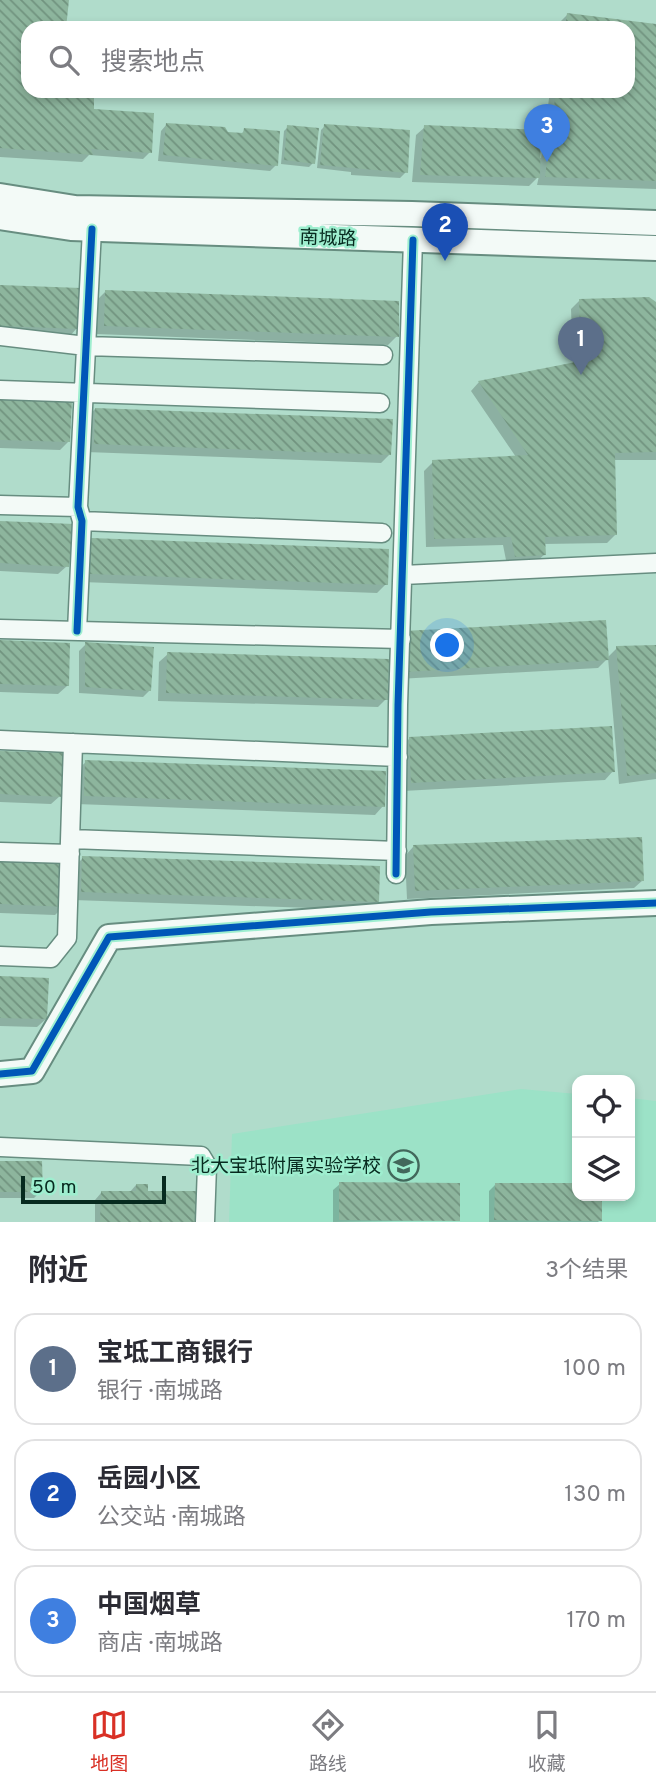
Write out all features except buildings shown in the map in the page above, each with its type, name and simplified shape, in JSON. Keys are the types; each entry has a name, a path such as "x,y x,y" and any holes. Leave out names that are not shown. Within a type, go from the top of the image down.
{"main road":[{"name":"南城路","path":"0,197 75,208 412,214 656,223"},
{"name":"南城路","path":"0,217 92,229 656,248"},
{"path":"0,1074 32,1071 109,937 431,912 656,903"}],"street":[{"path":"76,631 92,229"},
{"path":"396,874 413,240"},
{"path":"0,336 86,346 383,355"},
{"path":"0,390 380,403"},
{"path":"0,505 80,514 382,533"},
{"path":"403,575 656,563"},
{"path":"0,629 401,639"},
{"path":"0,740 398,757"},
{"path":"0,957 51,958 67,938 73,743"},
{"path":"0,852 70,847 397,850"},
{"path":"0,1147 201,1156 207,1166 205,1222"}],"shaded area":[{"name":"北大宝坻附属实验学校","path":"521,1089 572,1094 572,1201 635,1201 635,1099 656,1101 656,1222 229,1222 232,1134"}],"cycle path":[{"path":"77,631 82,521 78,507 92,229"},
{"path":"396,874 398,705 413,240"},
{"path":"0,1074 32,1071 109,937 431,912 656,903"}],"place":[{"name":"中国烟草","path":"547,162"},
{"name":"岳园小区","path":"445,261"},
{"name":"宝坻工商银行","path":"581,375"},
{"name":"北大宝坻附属实验学校","path":"404,1165"}]}
